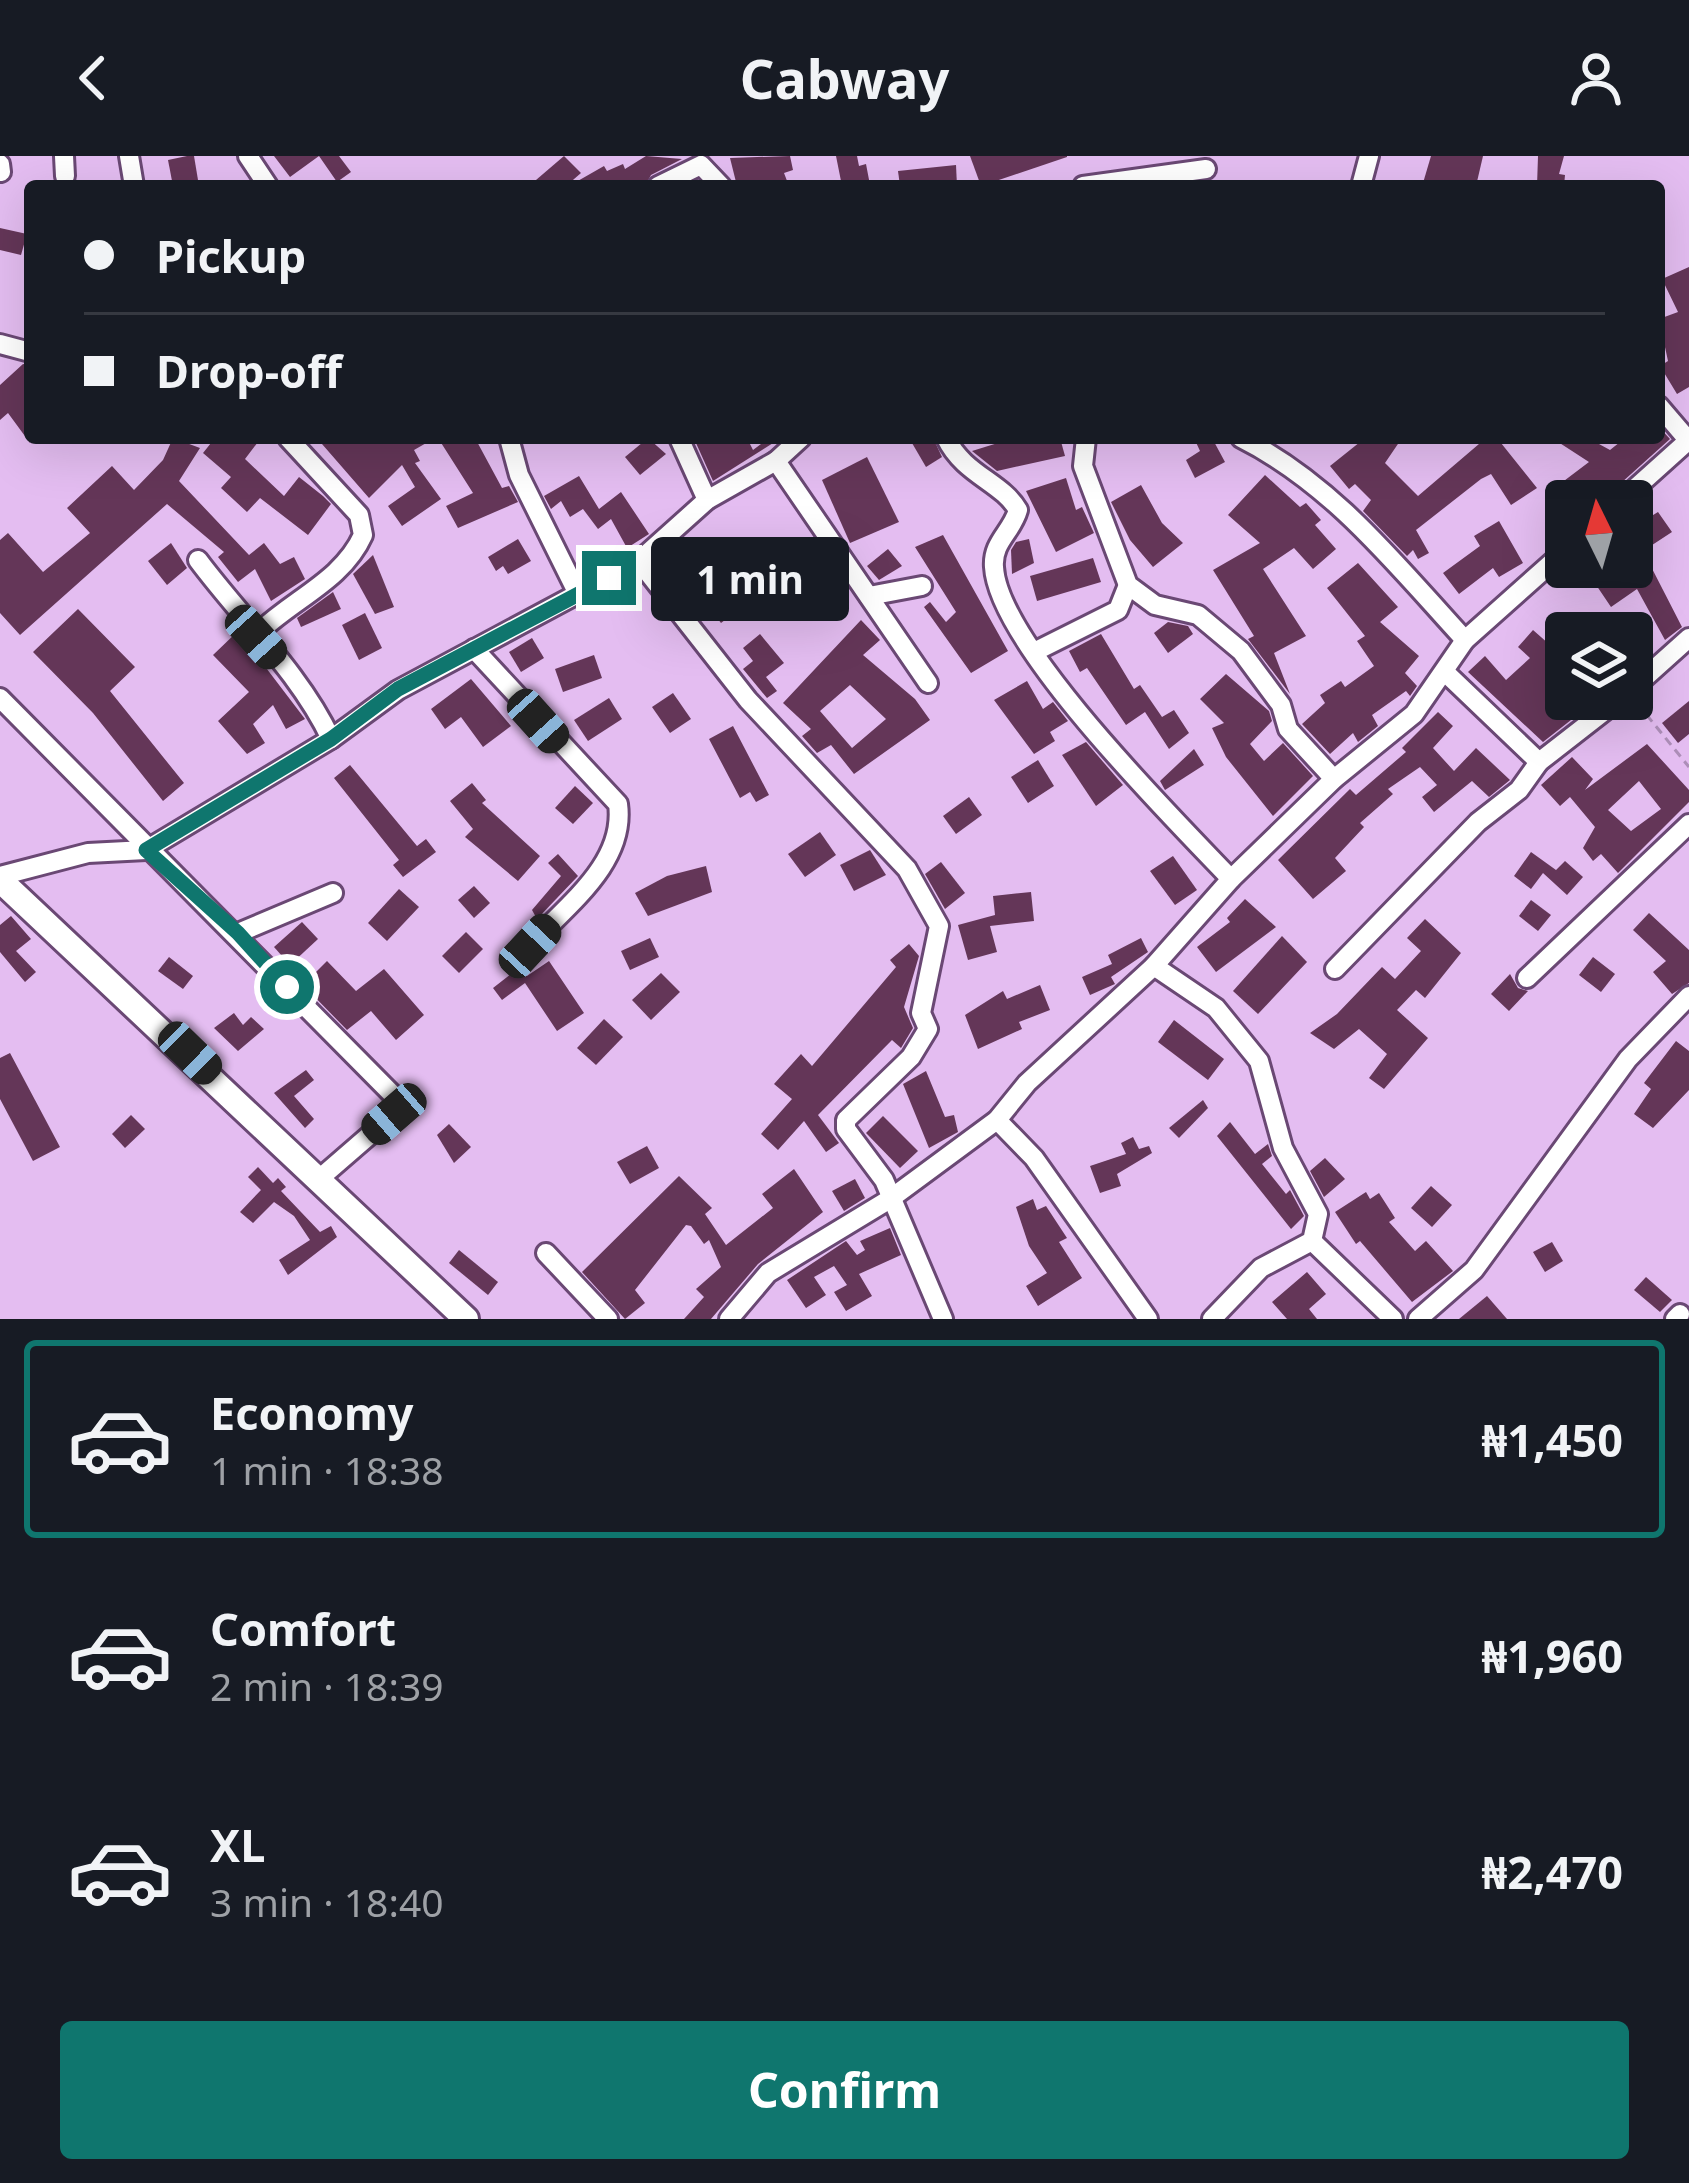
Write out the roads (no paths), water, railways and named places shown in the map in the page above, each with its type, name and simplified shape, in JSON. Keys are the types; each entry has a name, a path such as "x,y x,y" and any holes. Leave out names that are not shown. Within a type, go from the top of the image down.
{"main road":[{"path":"0,878 466,1319"}],"street":[{"path":"670,180 701,164 716,180"},
{"path":"1126,180 1205,169"},
{"path":"1644,480 1689,440 1665,413"},
{"path":"256,637 283,608 341,570 363,535 359,515 294,444"},
{"path":"511,444 519,475 578,594"},
{"path":"682,444 706,500"},
{"path":"0,878 88,853 146,850 331,739 398,689 639,561 706,500 776,461 794,444"},
{"path":"951,444 981,482 1015,504 1017,518 996,544 993,566 998,588 1034,652 1147,790 1232,879"},
{"path":"1085,444 1083,466 1128,585 1155,605 1198,615 1240,651 1281,705 1288,729 1334,779"},
{"path":"1253,444 1339,504 1465,640"},
{"path":"776,461 928,682"},
{"path":"198,560 256,637 312,698 331,739"},
{"path":"639,561 748,700 907,868 939,926 921,1013 928,1028 911,1057 847,1120 850,1138 884,1180 943,1319"},
{"path":"729,1319 768,1273 890,1198 997,1120 1027,1083 1154,966 1232,879 1334,779 1414,714 1447,674 1465,640 1545,569"},
{"path":"1034,652 1118,610 1128,585"},
{"path":"869,596 922,586"},
{"path":"1653,673 1689,638"},
{"path":"474,650 618,804 621,830 611,856 530,946"},
{"path":"1447,674 1539,762"},
{"path":"0,698 146,850 238,933 398,1105 319,1179"},
{"path":"1335,969 1478,822 1519,790 1539,762 1593,720"},
{"path":"1527,978 1689,824"},
{"path":"238,933 333,892"},
{"path":"1154,966 1216,1008 1259,1060 1283,1148 1318,1214 1312,1241 1262,1268 1212,1319"},
{"path":"1418,1319 1474,1270 1628,1058 1689,996"},
{"path":"997,1120 1034,1158 1148,1319"},
{"path":"1312,1241 1393,1319"},
{"path":"546,1253 608,1319"}]}
